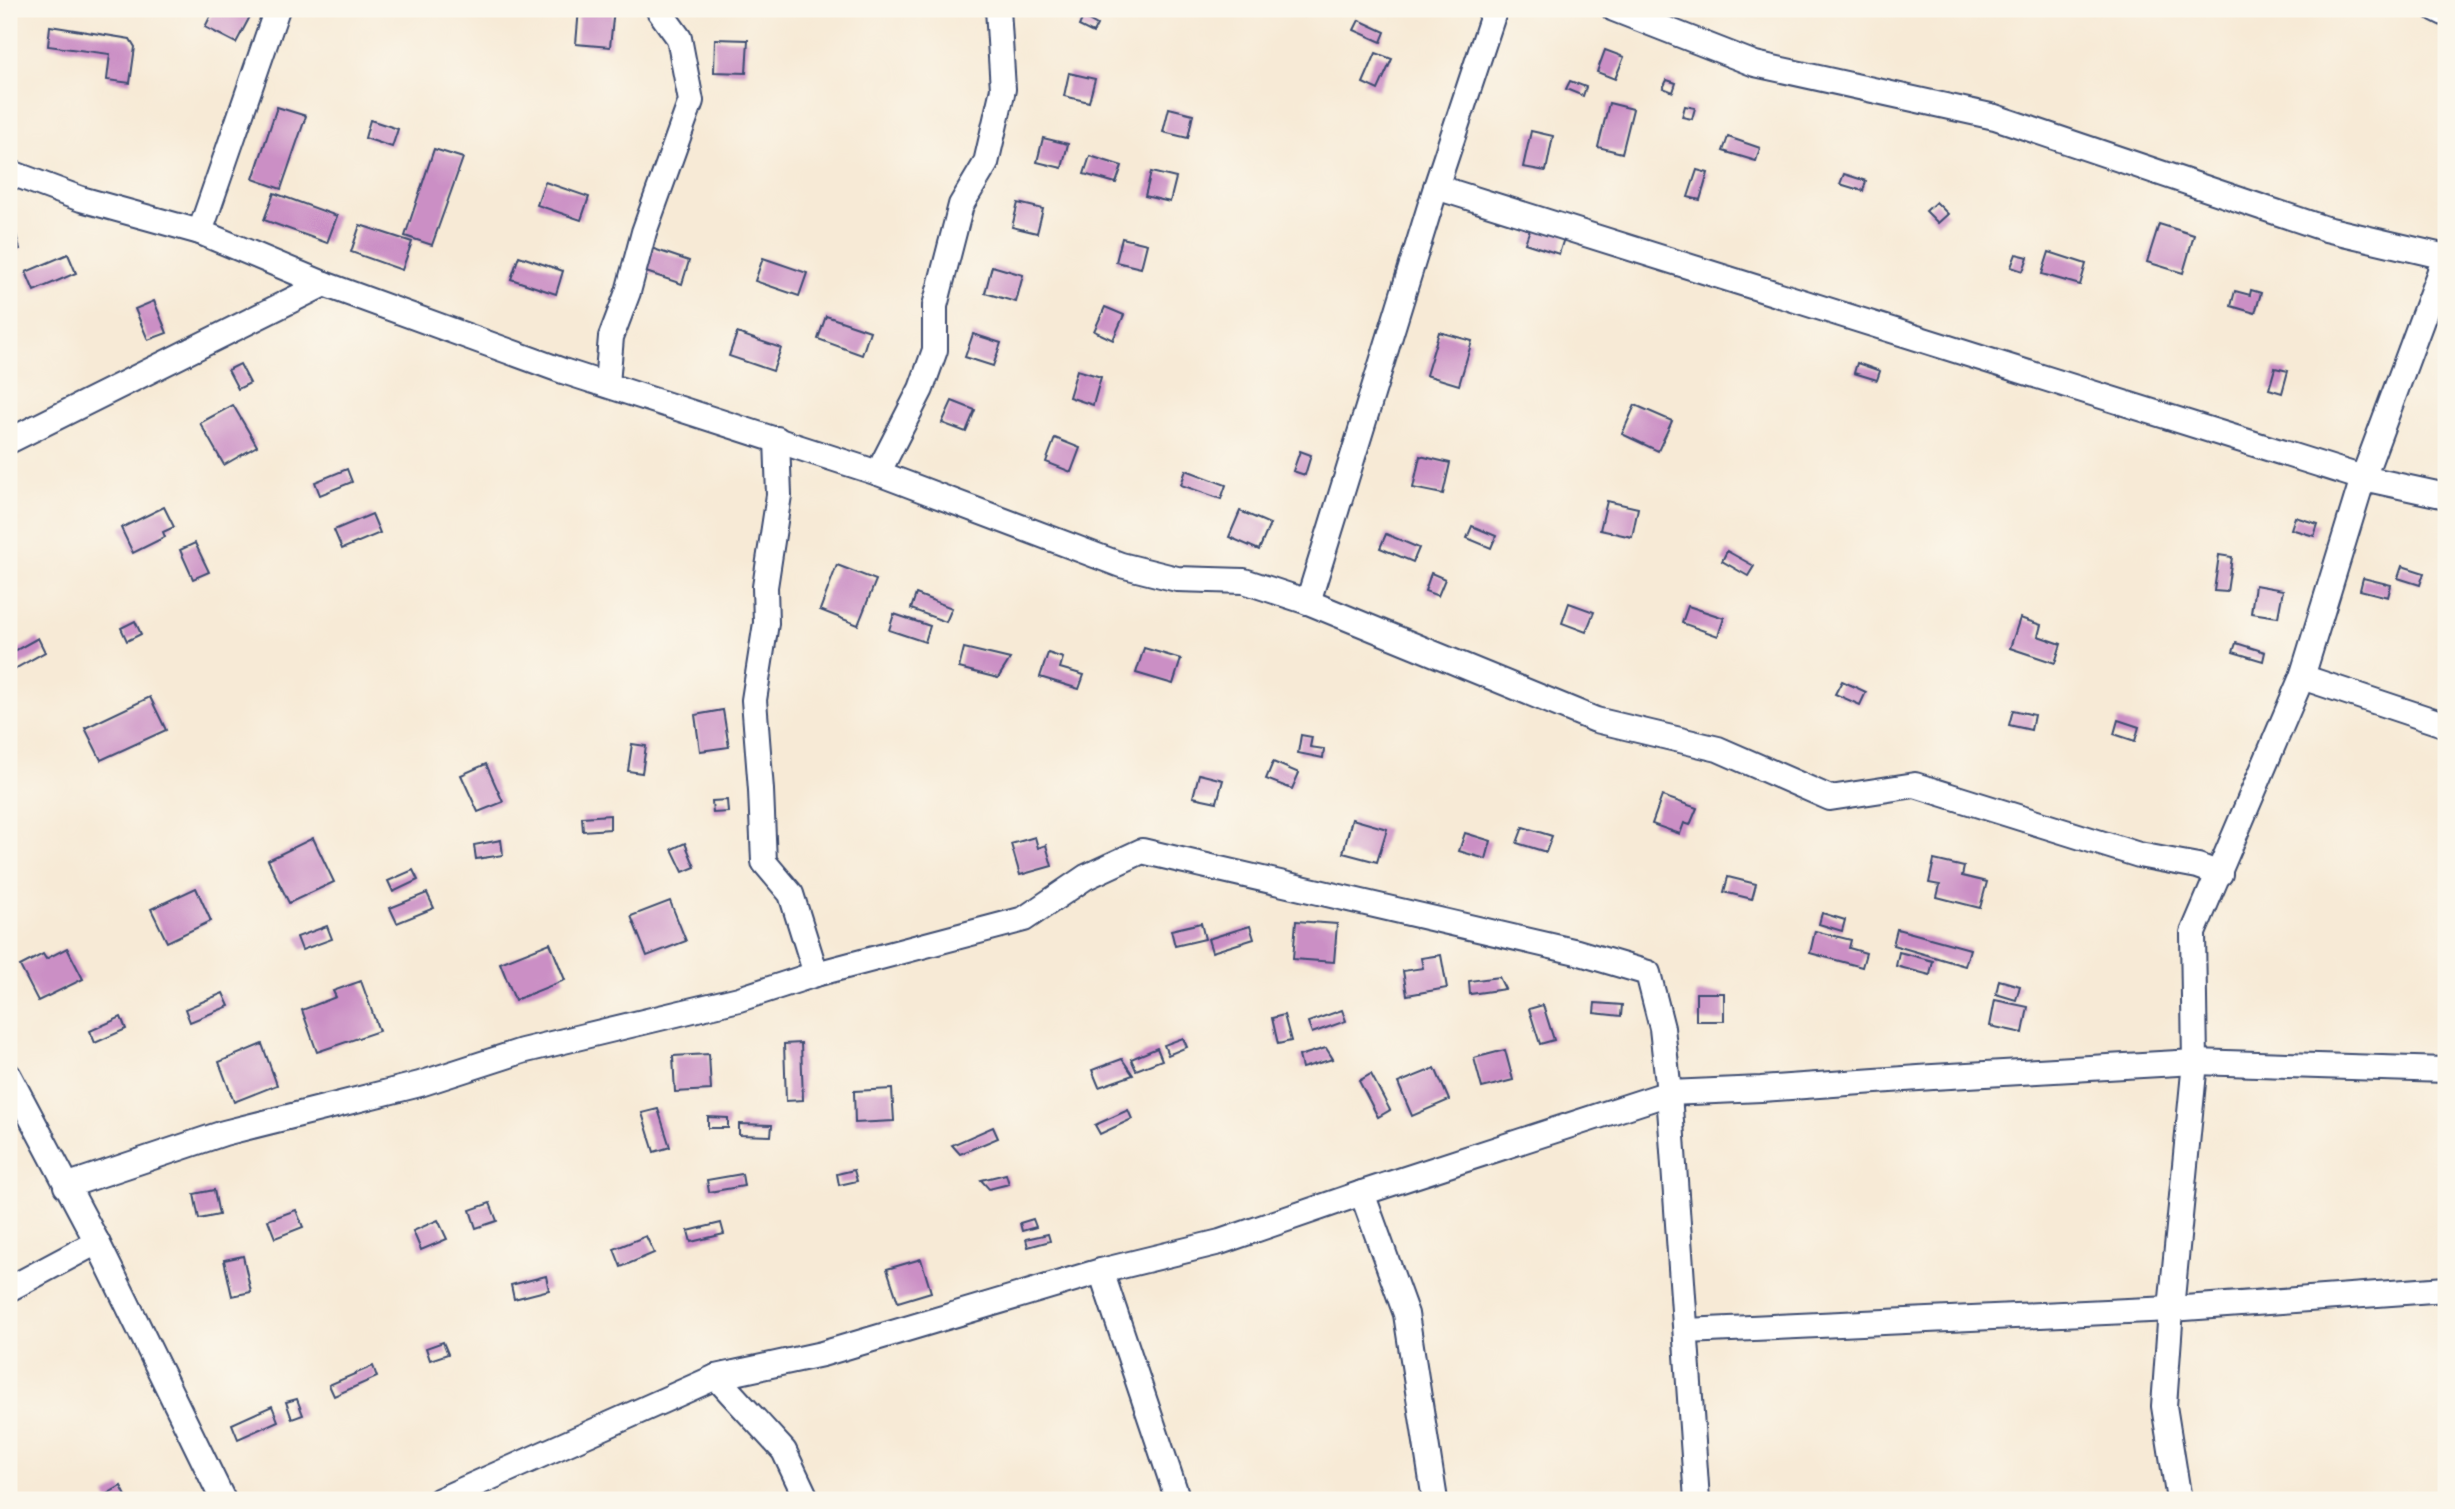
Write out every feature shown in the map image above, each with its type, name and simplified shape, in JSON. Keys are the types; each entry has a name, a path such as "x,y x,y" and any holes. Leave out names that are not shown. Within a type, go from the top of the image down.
{"street":[{"path":"200,232 277,9"},
{"path":"607,384 611,337 628,292 644,232 691,101 679,38 658,9"},
{"path":"878,472 921,390 935,351 935,306 961,205 986,163 1003,89 998,9"},
{"path":"1308,602 1436,187 1495,9"},
{"path":"1614,9 1755,64 1995,117 2326,229 2446,256 2363,478 2302,677 2193,933 2195,1062 2164,1406 2179,1500"},
{"path":"2436,9 2446,14"},
{"path":"9,172 82,199 200,232 324,284 607,384 878,472 1121,565 1177,579 1244,581 1308,602 1596,720 1718,749 1830,798 1915,785 2139,855 2198,866 2220,874"},
{"path":"1436,187 2363,478 2446,496"},
{"path":"9,440 324,284"},
{"path":"777,439 779,495 765,587 766,623 754,700 764,862 791,894 816,974"},
{"path":"2302,677 2446,725"},
{"path":"66,1186 224,1133 420,1084 522,1051 739,999 816,974 1024,919 1086,877 1142,851 1577,952 1648,973 1662,1028 1669,1093 1697,1500"},
{"path":"440,1500 716,1377 822,1354 1101,1271 1220,1242 1669,1093 2195,1062 2446,1070"},
{"path":"9,1076 97,1242 223,1500"},
{"path":"1362,1193 1406,1314 1435,1500"},
{"path":"9,1289 97,1242"},
{"path":"1101,1271 1178,1500"},
{"path":"1686,1331 2171,1309 2446,1289"},
{"path":"716,1377 784,1451 807,1500"}],"building":[{"path":"214,9 254,9 236,43 205,27"},
{"path":"579,9 614,9 610,47 576,44"},
{"path":"1283,9 1306,9 1304,16"},
{"path":"1083,17 1097,25 1093,33 1079,26"},
{"path":"1359,20 1385,32 1381,42 1354,30"},
{"path":"50,26 130,39 135,47 130,83 107,80 110,54 48,46"},
{"path":"715,39 748,40 746,73 714,72"},
{"path":"1605,50 1624,57 1615,79 1597,72"},
{"path":"1376,53 1392,59 1378,90 1363,83"},
{"path":"1069,73 1095,79 1089,102 1064,96"},
{"path":"1667,80 1676,83 1673,92 1663,88"},
{"path":"1570,81 1586,87 1583,96 1566,89"},
{"path":"1609,103 1633,109 1622,153 1598,147"},
{"path":"1685,106 1695,108 1692,119 1682,117"},
{"path":"277,107 306,116 281,189 253,179"},
{"path":"1169,108 1193,114 1188,138 1163,132"},
{"path":"370,120 398,129 392,147 365,138"},
{"path":"1531,131 1553,136 1546,171 1523,167"},
{"path":"1728,137 1760,148 1756,161 1723,151"},
{"path":"1043,138 1068,144 1062,168 1037,162"},
{"path":"434,149 463,158 432,245 405,236"},
{"path":"1090,156 1122,166 1116,183 1084,174"},
{"path":"1697,170 1708,173 1700,200 1688,197"},
{"path":"1151,172 1176,178 1170,202 1145,196"},
{"path":"1844,174 1866,181 1863,191 1840,184"},
{"path":"545,182 589,197 581,220 537,205"},
{"path":"274,193 337,216 327,243 264,220"},
{"path":"1936,202 1948,214 1938,223 1926,211"},
{"path":"1018,203 1043,209 1037,233 1012,227"},
{"path":"1533,221 1566,232 1559,254 1525,243"},
{"path":"2159,224 2194,235 2183,273 2147,262"},
{"path":"360,225 412,242 402,270 351,252"},
{"path":"15,231 20,249 9,252 9,233"},
{"path":"1122,238 1147,244 1141,268 1116,262"},
{"path":"645,246 689,261 682,284 637,269"},
{"path":"2049,252 2086,264 2080,285 2042,274"},
{"path":"68,254 76,273 34,291 26,272"},
{"path":"2016,254 2028,257 2023,271 2011,267"},
{"path":"519,256 563,271 556,294 511,279"},
{"path":"763,258 807,273 799,296 755,281"},
{"path":"992,266 1023,275 1016,302 985,293"},
{"path":"2251,290 2261,293 2255,313 2231,306 2235,291 2250,295"},
{"path":"154,301 167,333 148,340 135,309"},
{"path":"1105,307 1124,315 1113,340 1094,331"},
{"path":"826,316 870,331 862,355 818,339"},
{"path":"1439,332 1472,341 1459,385 1426,375"},
{"path":"737,333 781,348 773,371 729,356"},
{"path":"973,334 1001,343 993,366 965,357"},
{"path":"1857,363 1880,371 1877,380 1854,373"},
{"path":"240,364 250,383 238,389 228,370"},
{"path":"2275,368 2288,371 2282,393 2269,389"},
{"path":"1077,370 1101,377 1093,405 1069,397"},
{"path":"952,401 975,410 966,432 942,423"},
{"path":"233,405 257,446 224,465 200,423"},
{"path":"1635,405 1672,421 1658,451 1622,434"},
{"path":"1055,438 1080,448 1071,472 1046,462"},
{"path":"1300,451 1311,455 1305,475 1293,471"},
{"path":"1420,456 1450,463 1443,494 1413,488"},
{"path":"347,469 352,482 320,495 315,482"},
{"path":"1186,470 1226,485 1221,499 1181,485"},
{"path":"1607,501 1638,508 1632,537 1600,530"},
{"path":"164,507 174,527 163,532 165,537 133,553 121,528"},
{"path":"1240,511 1270,524 1259,550 1229,537"},
{"path":"372,514 380,533 342,549 334,530"},
{"path":"2295,517 2318,524 2314,536 2291,529"},
{"path":"1472,526 1496,536 1491,548 1467,538"},
{"path":"1386,534 1419,548 1413,562 1380,548"},
{"path":"195,543 209,572 193,579 180,550"},
{"path":"1727,551 1754,566 1748,576 1722,561"},
{"path":"2219,555 2232,557 2227,592 2214,591"},
{"path":"837,565 876,580 858,625 820,610"},
{"path":"2402,566 2424,573 2420,585 2398,578"},
{"path":"1431,573 1445,579 1438,596 1425,591"},
{"path":"2363,578 2391,585 2388,597 2360,590"},
{"path":"2255,585 2283,590 2278,617 2251,613"},
{"path":"916,594 952,608 946,622 911,609"},
{"path":"1569,603 1594,612 1586,632 1562,623"},
{"path":"1688,606 1724,618 1718,636 1682,623"},
{"path":"894,614 930,626 925,642 889,630"},
{"path":"2020,618 2041,625 2038,636 2061,644 2055,663 2010,648"},
{"path":"135,621 141,634 127,641 121,628"},
{"path":"38,638 45,652 9,672 9,654"},
{"path":"2236,643 2265,652 2263,661 2233,652"},
{"path":"964,648 1010,659 998,678 959,668"},
{"path":"1144,648 1181,659 1173,684 1136,673"},
{"path":"1048,653 1063,658 1060,668 1084,675 1079,689 1040,677"},
{"path":"1842,681 1866,692 1860,705 1835,694"},
{"path":"150,697 166,730 101,760 85,728"},
{"path":"723,710 729,747 700,751 695,715"},
{"path":"2013,710 2034,715 2031,730 2009,725"},
{"path":"2118,720 2139,727 2135,741 2114,734"},
{"path":"1301,735 1312,737 1310,747 1324,749 1323,758 1298,753"},
{"path":"632,744 646,746 642,773 628,771"},
{"path":"1273,762 1299,773 1292,789 1266,779"},
{"path":"486,764 503,802 478,812 461,775"},
{"path":"1199,774 1223,780 1217,802 1193,797"},
{"path":"1662,796 1697,808 1690,825 1684,823 1680,834 1652,824"},
{"path":"727,800 728,812 713,813 712,801"},
{"path":"610,815 610,829 583,831 582,817"},
{"path":"1352,819 1387,829 1377,862 1343,853"},
{"path":"1523,827 1552,836 1546,852 1517,843"},
{"path":"1465,833 1491,841 1486,859 1459,851"},
{"path":"1035,837 1038,848 1046,845 1052,866 1020,875 1011,844"},
{"path":"313,838 334,882 289,903 268,860"},
{"path":"501,840 503,855 476,859 474,845"},
{"path":"685,843 695,867 683,872 672,849"},
{"path":"1934,860 1964,867 1962,876 1987,882 1980,908 1937,897 1940,885 1929,883"},
{"path":"413,870 418,880 393,892 388,881"},
{"path":"1728,877 1756,884 1752,899 1724,892"},
{"path":"196,888 211,921 167,942 151,909"},
{"path":"427,893 434,908 397,923 390,908"},
{"path":"670,901 686,941 647,956 631,916"},
{"path":"1822,913 1845,920 1842,931 1819,924"},
{"path":"1296,921 1337,924 1334,962 1293,959"},
{"path":"1201,923 1205,939 1175,946 1171,930"},
{"path":"327,926 332,939 302,950 297,937"},
{"path":"1250,926 1254,939 1212,952 1208,939"},
{"path":"1897,929 1970,949 1965,966 1893,945"},
{"path":"1815,931 1851,940 1849,948 1866,953 1862,967 1810,953"},
{"path":"550,943 565,980 515,1000 500,963"},
{"path":"67,948 83,979 38,1001 20,966 43,954 46,959"},
{"path":"1899,952 1933,961 1930,975 1896,966"},
{"path":"1441,955 1447,988 1407,995 1403,971 1423,968 1421,958"},
{"path":"1499,977 1505,989 1470,994 1469,981"},
{"path":"1999,980 2020,986 2016,1000 1996,994"},
{"path":"361,981 379,1031 317,1052 302,1010 336,997 333,991"},
{"path":"223,993 229,1006 190,1022 185,1009"},
{"path":"1696,993 1724,993 1724,1021 1696,1021"},
{"path":"1995,1000 2028,1007 2023,1033 1990,1026"},
{"path":"1595,1003 1622,1005 1621,1016 1594,1013"},
{"path":"1543,1005 1554,1040 1540,1044 1529,1009"},
{"path":"1342,1010 1346,1021 1312,1033 1308,1022"},
{"path":"1284,1015 1291,1041 1278,1044 1272,1018"},
{"path":"121,1017 126,1029 95,1043 90,1031"},
{"path":"1183,1038 1187,1047 1168,1055 1164,1045"},
{"path":"801,1043 803,1100 786,1101 784,1044"},
{"path":"262,1044 277,1085 234,1102 219,1062"},
{"path":"1157,1048 1162,1060 1136,1070 1131,1059"},
{"path":"1326,1048 1333,1059 1302,1068 1299,1056"},
{"path":"1505,1050 1513,1080 1482,1088 1474,1058"},
{"path":"709,1054 711,1090 675,1092 673,1056"},
{"path":"1122,1059 1133,1075 1099,1087 1092,1070"},
{"path":"1435,1068 1449,1100 1412,1116 1398,1083"},
{"path":"1371,1074 1390,1110 1378,1117 1359,1081"},
{"path":"892,1089 894,1121 855,1123 854,1091"},
{"path":"658,1109 670,1147 654,1152 642,1113"},
{"path":"1128,1110 1132,1119 1100,1134 1095,1125"},
{"path":"708,1117 728,1118 728,1128 708,1128"},
{"path":"739,1124 772,1125 771,1136 739,1135"},
{"path":"993,1127 998,1138 960,1154 952,1145"},
{"path":"854,1170 857,1181 839,1185 837,1174"},
{"path":"742,1174 744,1186 709,1192 707,1180"},
{"path":"1006,1174 1009,1184 989,1189 981,1180"},
{"path":"214,1190 219,1215 199,1219 194,1194"},
{"path":"490,1203 497,1221 476,1228 470,1210"},
{"path":"296,1210 303,1227 275,1238 268,1220"},
{"path":"1033,1219 1036,1227 1022,1231 1020,1223"},
{"path":"438,1220 447,1239 421,1250 413,1231"},
{"path":"721,1223 724,1234 691,1242 688,1231"},
{"path":"1048,1234 1050,1241 1028,1247 1026,1239"},
{"path":"646,1236 654,1253 621,1267 614,1249"},
{"path":"243,1256 251,1292 232,1296 224,1260"},
{"path":"921,1259 931,1292 898,1302 887,1269"},
{"path":"546,1276 549,1290 514,1299 511,1285"},
{"path":"443,1342 448,1354 430,1360 426,1348"},
{"path":"373,1366 377,1377 334,1396 329,1385"},
{"path":"297,1399 303,1415 292,1419 286,1402"},
{"path":"272,1406 278,1421 238,1439 232,1424"},
{"path":"121,1486 128,1500 108,1500 105,1495"}]}
